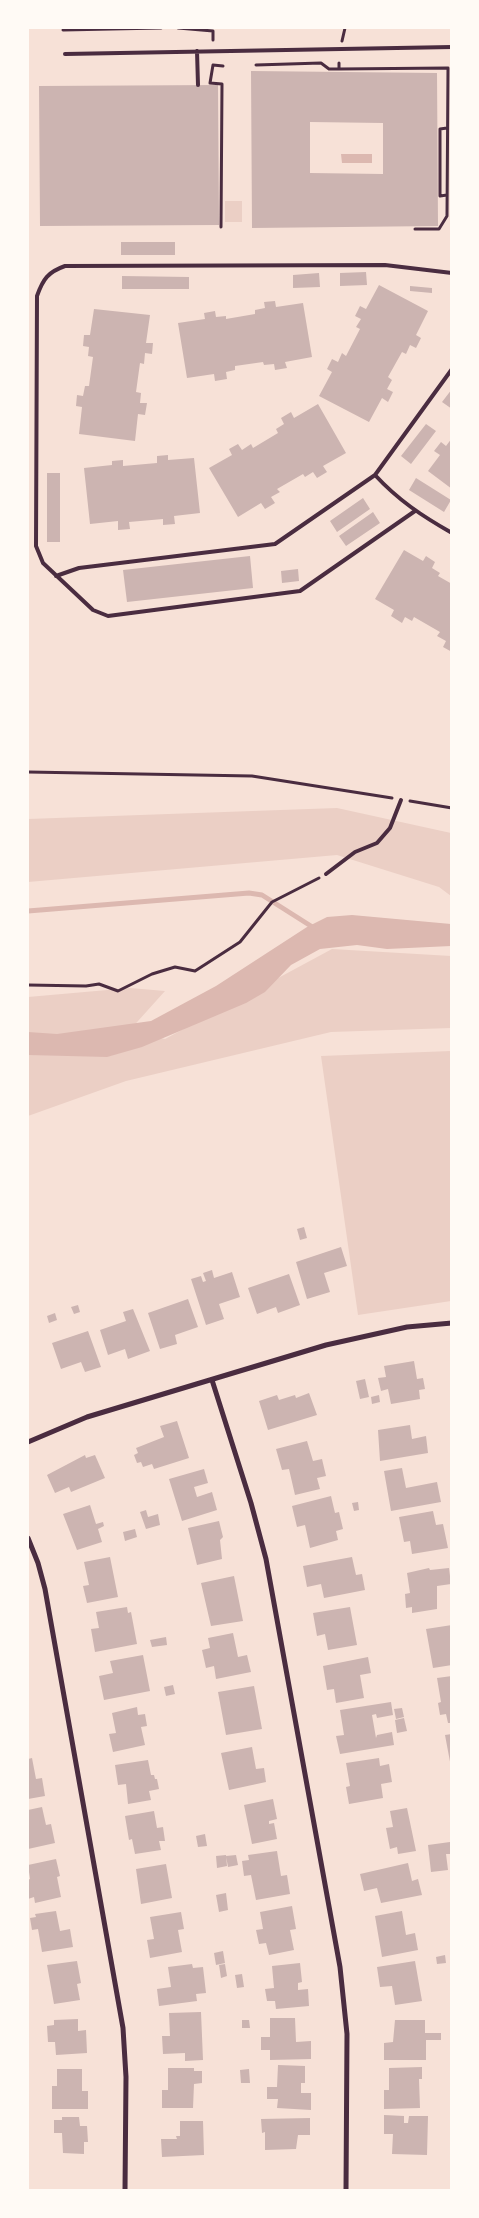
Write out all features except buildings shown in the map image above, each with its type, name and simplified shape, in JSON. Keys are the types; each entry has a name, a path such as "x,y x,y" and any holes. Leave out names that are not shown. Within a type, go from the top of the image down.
{"street":[{"path":"28,1442 87,1417 368,1334 406,1326 452,1323"},
{"path":"212,1380 252,1503 266,1559 340,1967 347,2034 346,2190"},
{"path":"28,1538 45,1589 117,1990 126,2077 125,2190"}],"lane":[{"path":"64,54 452,47"},
{"path":"197,51 198,85"},
{"path":"415,512 300,592 108,616 94,610 43,563 36,546 37,296 42,281 50,272 66,266 385,265 452,272"},
{"path":"56,576 79,568 275,544 375,475 452,369"},
{"path":"375,475 394,495 415,512 452,533"},
{"path":"326,874 355,852 377,843 390,828 401,800"}],"path":[{"path":"63,30 161,28"},
{"path":"178,28 213,31 213,40"},
{"path":"343,35 345,28"},
{"path":"256,65 321,63 329,69 448,68 447,216 438,229 415,229"},
{"path":"338,63 339,69"},
{"path":"221,227 222,84 210,83 213,65 223,66"},
{"path":"447,128 440,129 440,196 447,195"},
{"path":"28,772 252,776 452,808"},
{"path":"28,985 86,986 98,984 118,991 152,974 175,967 195,971 240,942 272,902 326,874"}],"shaded area":[{"path":"341,154 372,154 372,163 342,163"},
{"path":"225,201 242,201 242,222 225,222"},
{"path":"337,808 451,833 451,896 439,887 337,855 28,882 28,819"},
{"path":"352,915 451,924 451,946 387,949 357,945 320,949 291,965 265,992 246,1003 142,1047 107,1057 28,1055 28,1032 57,1034 151,1021 216,986 307,927 327,917"},
{"path":"332,949 451,956 451,1028 331,1032 126,1081 28,1116 28,997 130,988 165,991 129,1031 165,1039"},
{"path":"451,1051 451,1301 358,1315 321,1056"}],"waterway":[{"path":"28,911 249,893 262,895 314,928"}]}
